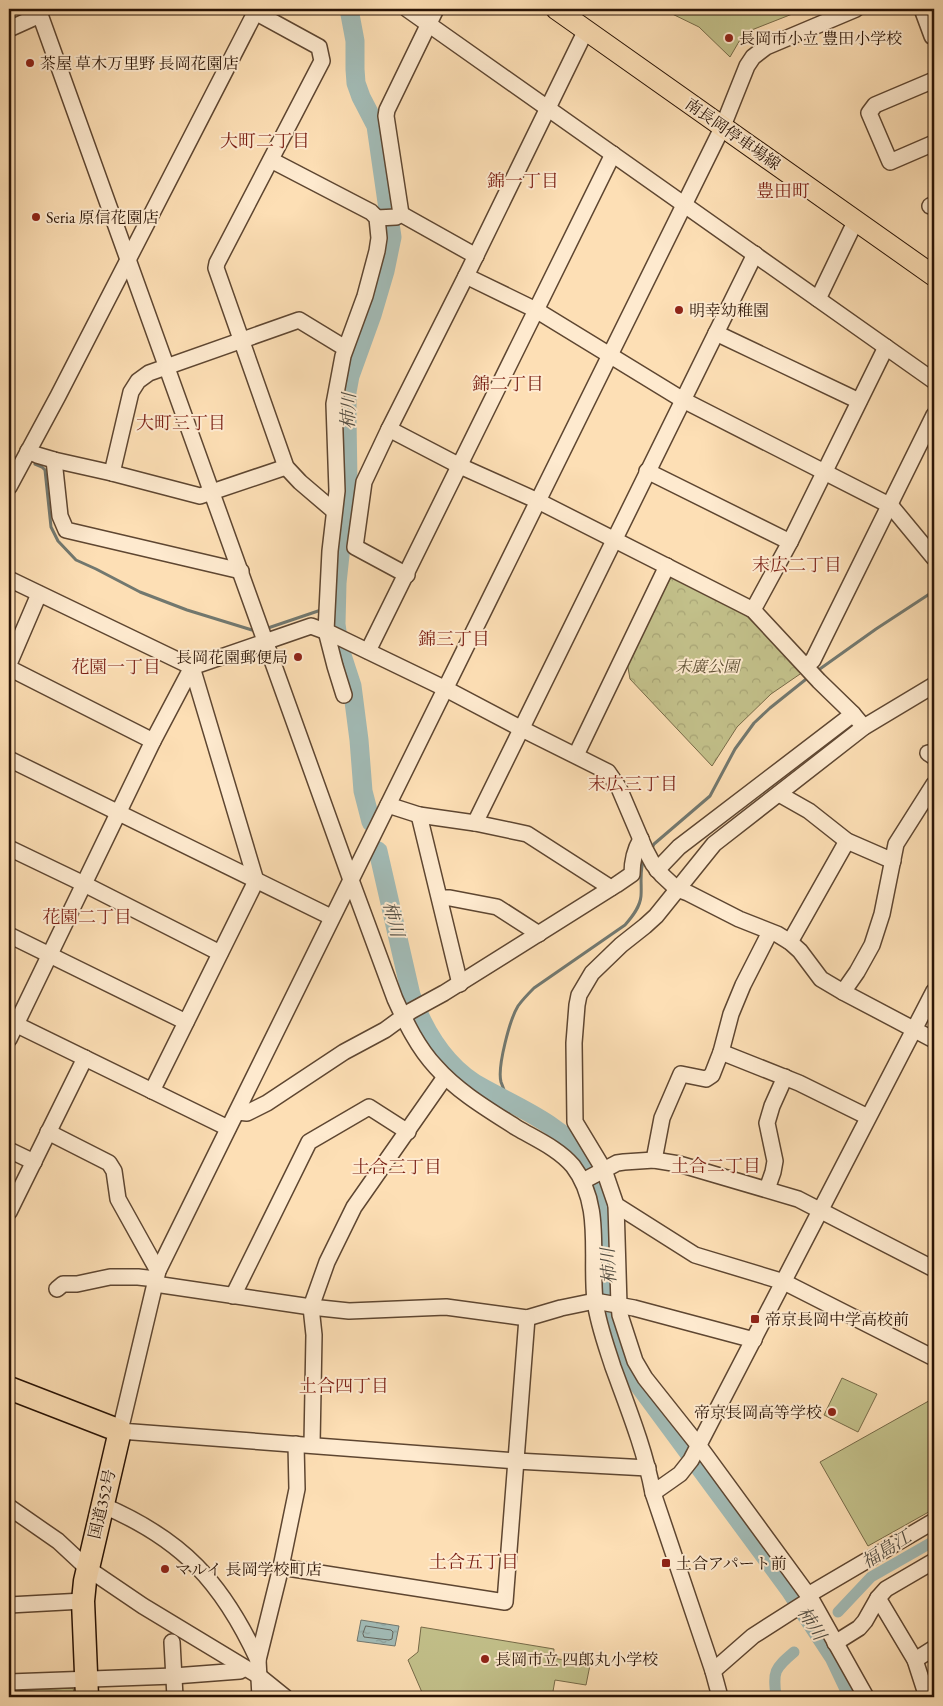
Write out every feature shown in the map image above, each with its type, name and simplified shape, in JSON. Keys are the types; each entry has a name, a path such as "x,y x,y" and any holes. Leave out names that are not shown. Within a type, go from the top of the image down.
{"highway":[{"path":"9,1388 120,1431"},
{"name":"国道352号","path":"86,1688 83,1601 87,1568 120,1431"}],"main road":[{"name":"南長岡停車場線","path":"556,9 934,276"}],"street":[{"path":"407,9 934,381"},
{"path":"344,695 334,666 330,551 337,491 334,404 345,348 365,296 379,238 389,217 387,110 436,9"},
{"path":"648,1468 516,1461 312,1444 120,1431 157,1278 228,1128 722,126 747,66 760,50 856,9"},
{"path":"922,9 932,36 934,36"},
{"path":"10,480 28,451 62,387 256,10 319,48 322,61 216,263 216,268 286,467 300,482 334,511"},
{"path":"9,29 39,12 395,999 411,1012 427,1057 445,1077 482,1105 558,1152 571,1164 594,1176"},
{"path":"407,575 355,547 364,482 586,30"},
{"path":"934,80 875,106 869,113 890,162 934,143"},
{"path":"368,652 613,154"},
{"path":"271,160 371,212 389,217 476,256"},
{"path":"818,299 856,220"},
{"path":"475,824 520,728 755,254"},
{"path":"466,276 536,310 683,400 891,506 934,558"},
{"path":"112,472 131,392 138,381 149,373 299,320 345,348"},
{"path":"716,333 859,401"},
{"path":"753,610 790,542 886,347"},
{"path":"807,667 813,660 891,506 934,415"},
{"path":"389,429 460,466 538,501 753,610 864,727"},
{"path":"28,451 54,460 112,472 200,496 286,467"},
{"path":"54,460 60,516 66,530 241,571"},
{"path":"647,471 790,542"},
{"path":"576,755 667,566"},
{"path":"9,579 192,667 256,881 152,1091"},
{"path":"39,594 9,666 154,741"},
{"path":"9,1039 12,1023 51,954 192,667 311,626 334,634 446,689 608,772 619,788 655,867 677,889 790,942 804,956 821,979 934,1040"},
{"path":"934,684 864,727 714,844 645,926 621,945 592,973 579,995 574,1043 575,1122 594,1176 616,1205 695,1254 784,1282 934,1358"},
{"path":"655,867 853,714"},
{"path":"9,759 332,917"},
{"path":"843,992 872,946 882,914 896,844 934,784"},
{"path":"779,794 809,811 848,840 893,861"},
{"path":"388,805 419,815 527,834 611,888"},
{"path":"419,815 460,984"},
{"path":"790,942 848,840"},
{"path":"237,1112 247,1114 267,1103 344,1052 385,1030 411,1012 460,984 611,888 632,874 632,861 635,850 643,844"},
{"path":"9,848 220,953"},
{"path":"440,898 450,898 497,907 512,914 539,934"},
{"path":"654,1160 662,1118 681,1074 706,1079 712,1075 721,1052 731,1014 743,985 770,932"},
{"path":"9,935 186,1022"},
{"path":"653,1493 680,1474 697,1450 934,991"},
{"path":"12,1023 228,1128"},
{"path":"721,1052 785,1077 868,1117"},
{"path":"9,1212 84,1058"},
{"path":"312,1444 314,1335 311,1307 327,1262 354,1207 445,1077"},
{"path":"767,1189 775,1161 767,1123 772,1106 785,1077"},
{"path":"233,1296 309,1142 369,1107 408,1132"},
{"path":"48,1132 109,1163 114,1171 118,1199 157,1278"},
{"path":"9,1150 34,1162"},
{"path":"720,1697 653,1493 648,1468 600,1329 595,1301 592,1212 589,1196 594,1176 617,1163 654,1160 678,1164 798,1199 934,1269"},
{"path":"616,1205 618,1305 635,1362 697,1450 809,1599 866,1697"},
{"path":"57,1289 63,1284 77,1284 110,1277 157,1278 233,1296 311,1307 349,1311 446,1307 527,1318 595,1301 618,1305 754,1340"},
{"path":"281,1566 505,1602 527,1318"},
{"path":"260,1697 258,1660 281,1566 296,1489 296,1444"},
{"path":"102,1505 142,1524 191,1559 230,1606 258,1660"},
{"path":"9,1507 58,1540 87,1568 143,1606 259,1676 285,1697"},
{"path":"713,1671 753,1636 934,1521"},
{"path":"836,1643 859,1628 886,1589 934,1561"},
{"path":"878,1598 915,1660 927,1697"},
{"path":"9,1605 83,1601"},
{"path":"172,1642 175,1697"},
{"path":"915,1660 934,1648"},
{"path":"9,1682 86,1688 174,1676 240,1671 244,1668"}],"green space":[{"name":"長岡市小立 豊田小学校","path":"662,9 805,9 744,33 730,57 699,27"},
{"name":"末廣公園","path":"671,577 749,615 803,672 771,694 737,727 712,766 630,679 627,662"},
{"path":"842,1378 877,1394 858,1432 824,1415"},
{"path":"934,1398 934,1509 868,1546 820,1462"},
{"path":"421,1627 554,1649 553,1658 590,1665 586,1685 555,1680 552,1697 424,1697 408,1660 418,1652"},
{"path":"73,1688 75,1697 9,1697 9,1691"}],"water":[{"path":"361,1620 399,1626 395,1646 357,1641"}],"waterway":[{"name":"柿川","path":"349,9 355,41 356,83 376,126 392,237 385,271 372,315 350,376 347,392 348,481 337,583 336,624 339,646 352,686 363,791 371,822"},
{"path":"35,464 45,470 51,527 58,541 76,560 140,592 187,610 252,630"},
{"path":"817,671 934,591"},
{"path":"268,628 321,610"},
{"path":"651,850 654,844 710,796 735,749 754,723 810,676"},
{"name":"柿川","path":"378,851 411,995 430,1036 448,1060 470,1080 551,1126 575,1146 585,1158 602,1194 607,1233 610,1313 616,1338 629,1369 790,1590 834,1657 853,1697"},
{"path":"509,1100 500,1075 508,1032 518,1006 534,988 628,922 639,904 644,859"},
{"name":"福島江","path":"838,1612 871,1577 934,1541"},
{"name":"福島江","path":"776,1697 776,1671 794,1652"}],"place":[{"name":"長岡市小立 豊田小学校","path":"729,38"},
{"name":"茶屋 草木万里野 長岡花園店","path":"30,63"},
{"name":"Seria 原信花園店","path":"36,217"},
{"name":"明幸幼稚園","path":"679,310"},
{"name":"長岡花園郵便局","path":"298,657"},
{"name":"帝京長岡中学高校前","path":"755,1319"},
{"name":"帝京長岡高等学校","path":"832,1412"},
{"name":"土合アパート前","path":"666,1563"},
{"name":"マルイ 長岡学校町店","path":"165,1569"},
{"name":"長岡市立 四郎丸小学校","path":"485,1659"}],"district":[{"name":"大町二丁目","path":"265,140"},
{"name":"錦一丁目","path":"523,180"},
{"name":"豊田町","path":"783,190"},
{"name":"錦二丁目","path":"508,383"},
{"name":"大町三丁目","path":"181,422"},
{"name":"末広二丁目","path":"797,564"},
{"name":"錦三丁目","path":"454,638"},
{"name":"花園一丁目","path":"116,666"},
{"name":"末広三丁目","path":"633,783"},
{"name":"花園二丁目","path":"87,916"},
{"name":"土合二丁目","path":"716,1165"},
{"name":"土合三丁目","path":"397,1166"},
{"name":"土合四丁目","path":"344,1385"},
{"name":"土合五丁目","path":"474,1561"}]}
